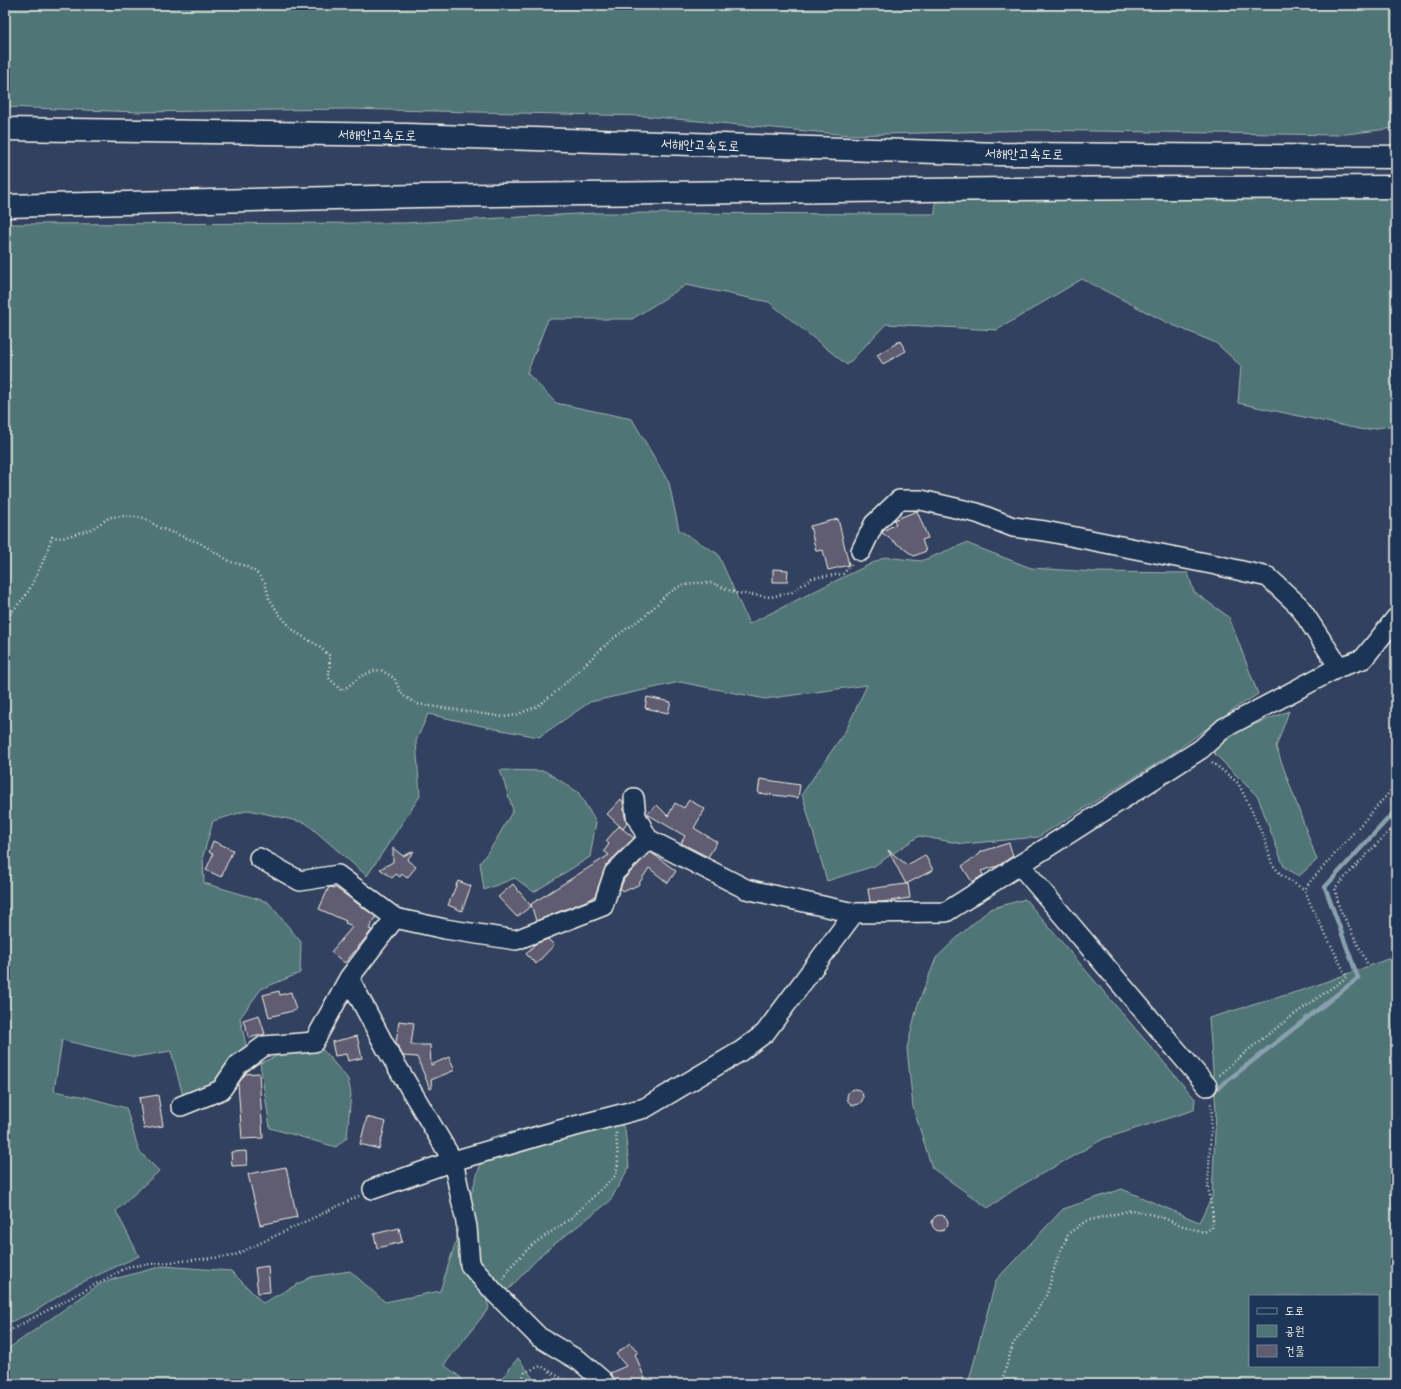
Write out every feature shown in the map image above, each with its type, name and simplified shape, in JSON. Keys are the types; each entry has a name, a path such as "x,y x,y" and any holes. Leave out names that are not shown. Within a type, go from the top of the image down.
{"highway":[{"name":"서해안고속도로","path":"5,129 407,135 1000,154 1396,157"},
{"path":"5,206 419,196 1396,186"}],"street":[{"path":"861,551 874,524 898,500 921,500 977,513 1013,527 1045,531 1216,565 1268,577 1299,606 1339,667"},
{"path":"634,798 636,816 648,840 746,889 854,913 946,912 1201,749 1224,728 1339,667 1363,659 1396,618"},
{"path":"259,858 300,880 338,875 395,918 445,929 516,940 603,906 614,873 648,840"},
{"path":"1020,865 1207,1086"},
{"path":"373,1189 452,1161 645,1108 741,1051 765,1033 854,913"},
{"path":"181,1106 221,1090 238,1065 264,1046 314,1042 349,978 395,918"},
{"path":"349,978 386,1048 452,1161 467,1227 470,1265 495,1293 539,1337 581,1362 603,1382"}],"path":[{"path":"5,620 27,594 42,564 52,537 62,538 92,529 110,517 125,516 144,518 160,528 200,543 231,562 256,572 265,583 270,598 280,614 295,632 317,645 330,656 329,678 342,692 361,676 381,670 394,678 402,695 418,704 504,717 516,715 538,706 558,690 611,640 646,615 666,595 680,586 712,583 736,593 771,597 792,592 812,578 842,574 859,558 861,551"},
{"path":"1201,749 1210,760 1238,783 1266,843 1272,864 1282,876 1306,890"},
{"path":"1001,1384 1012,1344 1032,1319 1047,1294 1057,1259 1069,1233 1086,1221 1132,1210 1161,1217 1183,1226 1204,1232 1212,1228 1213,1216 1208,1187 1212,1109 1207,1086 1237,1059 1277,1027 1347,977 1309,901 1306,890 1309,883 1396,785"},
{"path":"1367,963 1339,907 1335,888 1396,824"},
{"path":"495,1293 510,1267 532,1245 570,1219 616,1175 618,1161 615,1116"},
{"path":"5,1333 130,1266 233,1256 373,1189"},
{"path":"520,1384 526,1372 541,1366 566,1380 569,1384"}],"green space":[{"path":"5,5 1396,5 1396,128 1338,135 1033,130 849,135 644,116 349,109 138,112 5,107"},
{"path":"936,195 1396,197 1396,425 1364,430 1238,403 1241,366 1216,343 1168,323 1082,279 997,330 886,324 847,365 769,302 686,285 632,319 548,319 527,373 556,403 632,419 669,483 679,530 718,554 749,624 885,557 921,561 966,543 1031,568 1095,572 1188,573 1194,592 1229,617 1258,694 1234,709 1170,755 1038,837 963,844 919,836 874,866 827,881 802,794 846,730 867,685 765,699 680,682 590,702 539,737 428,714 416,741 420,796 367,876 306,823 249,810 213,821 203,856 204,883 268,902 301,942 300,973 261,989 240,1018 248,1055 219,1083 183,1096 171,1051 135,1057 62,1040 54,1091 86,1097 126,1108 139,1151 159,1171 116,1211 139,1256 74,1286 34,1312 5,1324 5,224 405,223 596,213 935,214"},
{"path":"1289,711 1276,747 1317,860 1299,876 1284,867 1258,797 1212,751 1240,730"},
{"path":"500,770 545,771 578,792 596,822 590,857 534,892 515,878 484,890 480,863 495,842 513,810"},
{"path":"1025,899 1195,1099 1194,1110 1103,1139 1015,1189 988,1208 932,1168 913,1107 907,1048 917,1007 936,958 990,909"},
{"path":"1396,956 1396,1384 968,1384 996,1280 1063,1209 1122,1189 1199,1222 1212,1197 1216,1111 1209,1018 1306,989"},
{"path":"323,1050 348,1079 351,1094 347,1137 336,1147 270,1128 260,1063 282,1054"},
{"path":"608,1107 625,1129 629,1167 610,1201 543,1253 508,1290 485,1293 489,1308 444,1365 460,1377 466,1384 5,1384 5,1351 103,1282 163,1266 231,1271 263,1303 311,1277 350,1271 385,1302 440,1291 489,1138"},
{"path":"518,1358 537,1384 497,1384"}],"building":[{"path":"900,341 906,351 883,364 877,355"},
{"path":"917,511 928,538 922,540 926,551 914,556 882,533 896,524 894,520"},
{"path":"838,519 849,565 828,570 823,550 816,551 810,526"},
{"path":"773,569 788,570 787,582 773,582"},
{"path":"647,697 671,702 668,713 645,708"},
{"path":"760,779 800,785 798,798 758,793"},
{"path":"621,799 623,802 627,823 623,829 607,814"},
{"path":"689,800 705,809 694,828 717,842 708,857 681,843 685,836 647,814 657,805 668,816 675,803 684,808"},
{"path":"619,826 634,838 606,865 595,896 591,899 536,921 531,904 609,855 604,851 609,844 606,841"},
{"path":"213,841 233,850 221,877 206,870 213,854 209,852"},
{"path":"1009,843 1013,856 998,866 981,871 983,875 972,882 962,866 981,853 980,852"},
{"path":"393,848 403,856 414,851 407,860 416,867 407,878 402,874 400,877 396,874 392,878 380,869 393,862"},
{"path":"888,850 907,865 925,855 933,870 906,884"},
{"path":"650,852 676,871 668,883 649,868 638,885 625,891 620,889 624,879"},
{"path":"458,881 471,886 462,911 448,905"},
{"path":"513,884 531,906 517,917 498,897"},
{"path":"908,884 910,898 870,902 868,889"},
{"path":"329,887 336,888 376,917 369,929 372,930 345,963 331,952 353,926 345,923 346,921 319,909"},
{"path":"548,939 554,945 536,964 526,954 535,944"},
{"path":"279,991 280,995 291,992 296,1010 269,1017 263,995"},
{"path":"259,1015 265,1034 249,1038 243,1020"},
{"path":"399,1021 414,1023 411,1045 430,1045 431,1065 449,1057 455,1070 431,1080 432,1088 430,1089 417,1057 403,1056 396,1043"},
{"path":"357,1036 362,1058 348,1061 346,1054 335,1056 332,1042"},
{"path":"259,1073 263,1138 242,1139 238,1084 245,1074"},
{"path":"855,1089 862,1094 863,1097 858,1104 855,1105 848,1100 847,1097 852,1090"},
{"path":"158,1095 163,1126 144,1129 139,1098"},
{"path":"367,1117 386,1122 379,1149 360,1144"},
{"path":"246,1151 247,1165 232,1166 231,1152"},
{"path":"286,1167 297,1217 260,1225 248,1174"},
{"path":"940,1215 946,1217 948,1223 946,1229 940,1231 934,1229 932,1223 934,1217"},
{"path":"399,1228 402,1242 377,1248 374,1234"},
{"path":"268,1266 270,1292 258,1293 255,1268"},
{"path":"630,1343 638,1352 635,1354 647,1384 616,1384 610,1373 626,1366 616,1354"}],"waterway":[{"path":"1218,1088 1358,978 1325,887 1396,810"}]}
